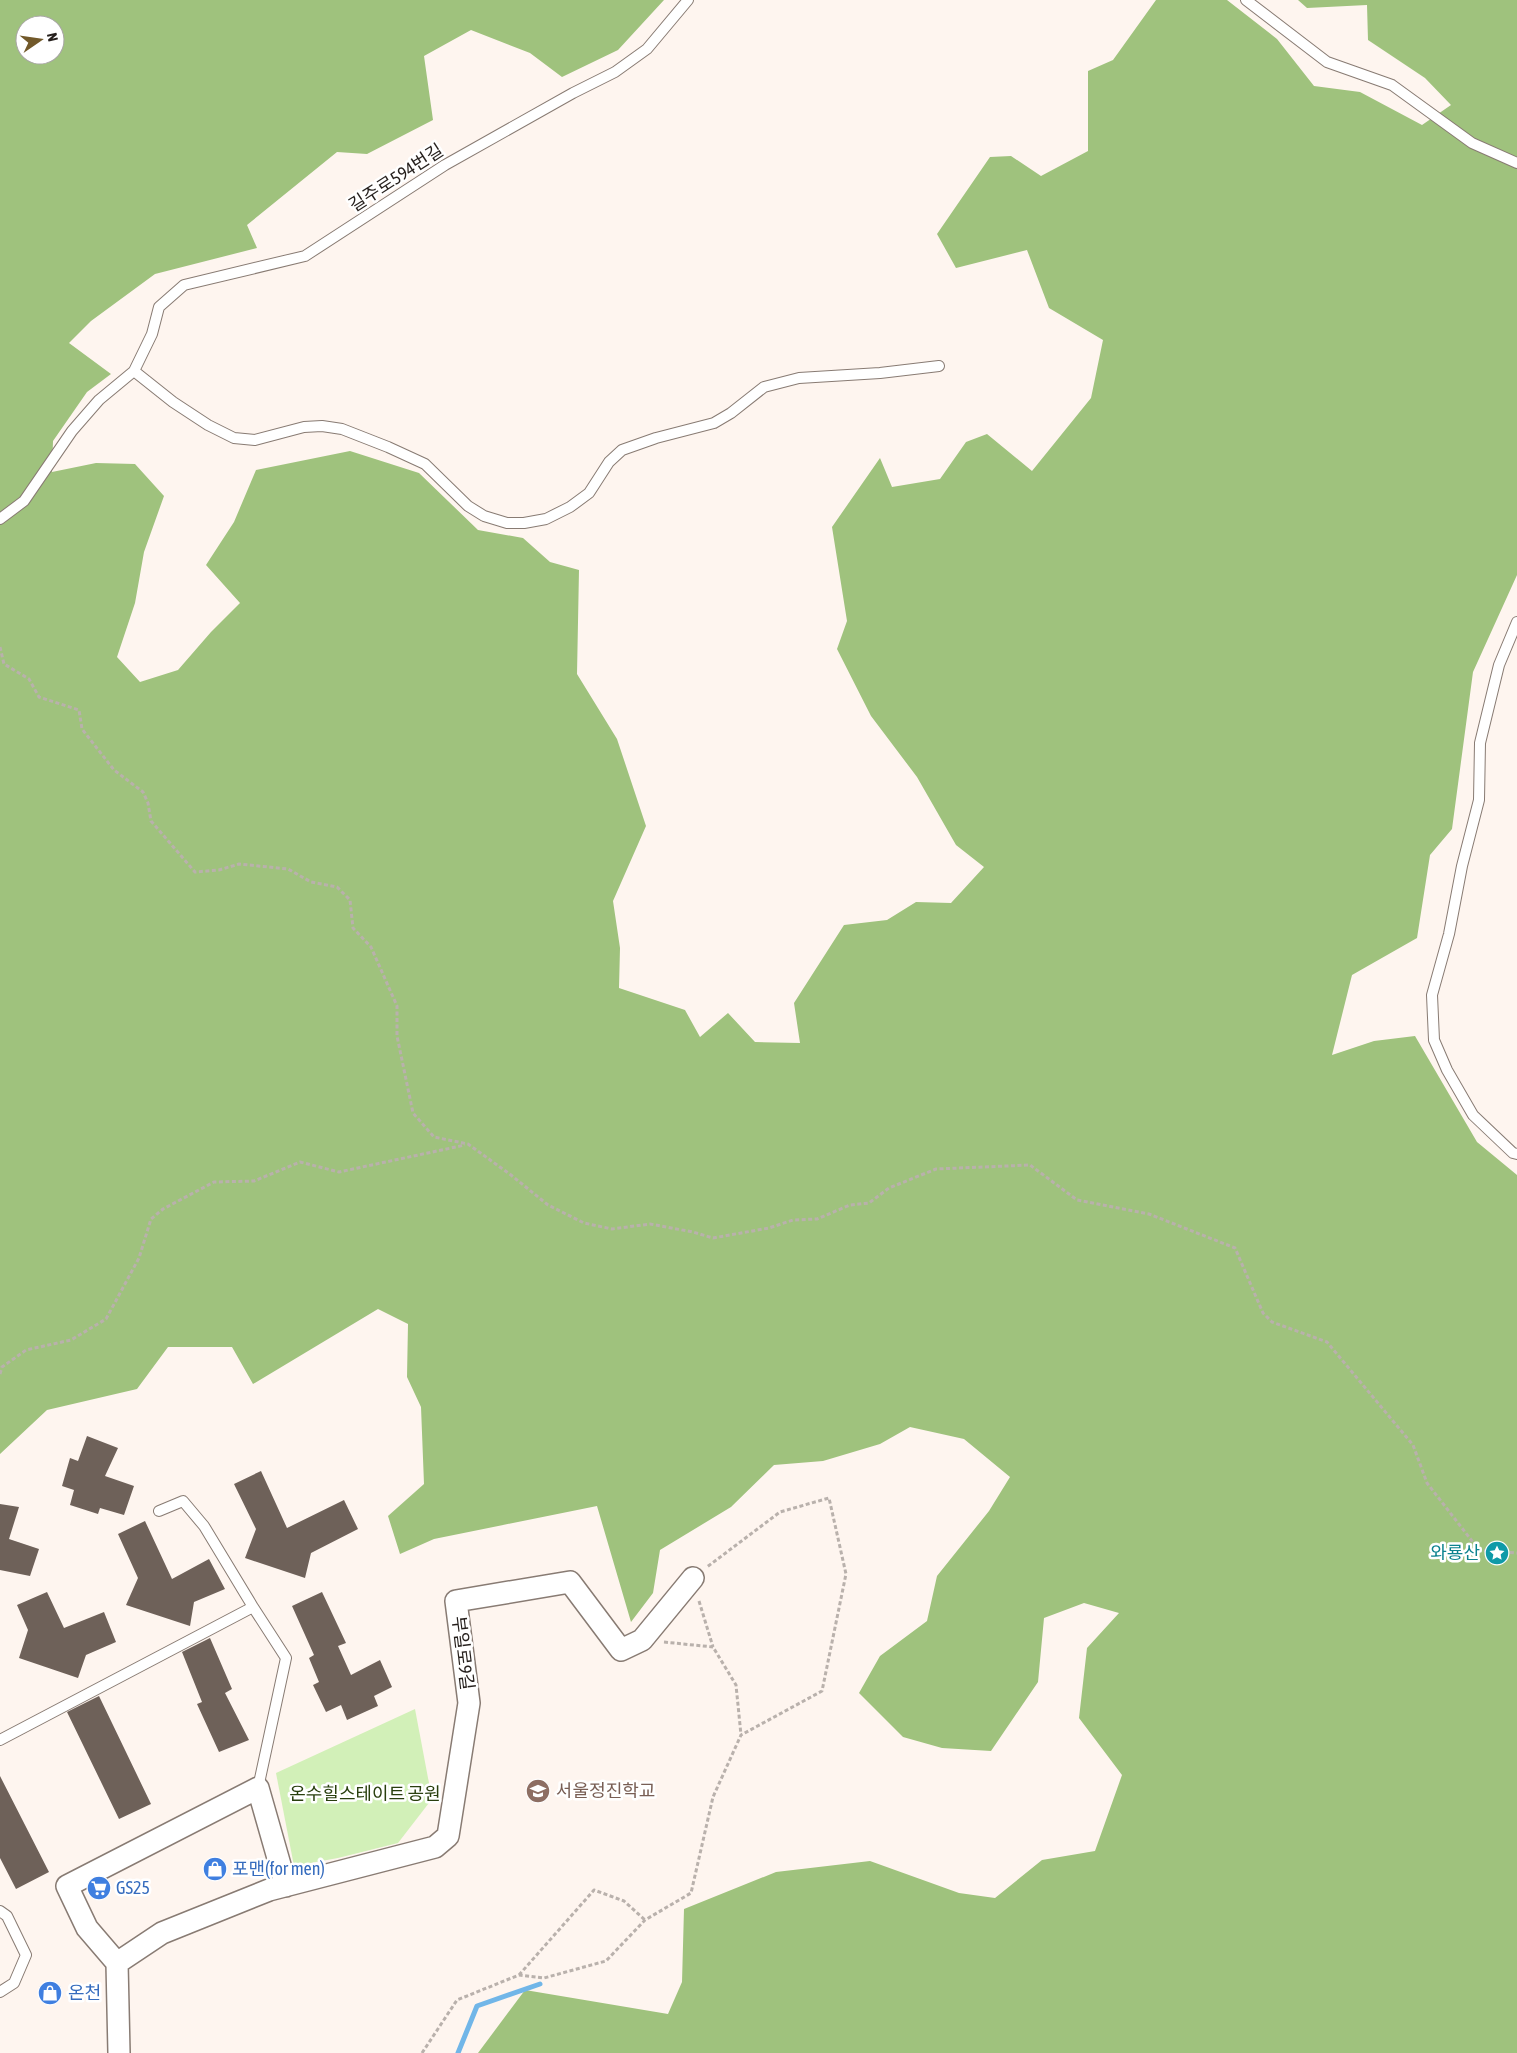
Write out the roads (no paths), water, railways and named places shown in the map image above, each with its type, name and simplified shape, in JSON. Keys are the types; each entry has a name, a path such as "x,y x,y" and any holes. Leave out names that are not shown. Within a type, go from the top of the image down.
{"street":[{"name":"부일로9길","path":"117,1963 162,1933 269,1890 435,1848 448,1836 469,1703 456,1601 570,1582 622,1650 642,1640 693,1578"},
{"path":"119,2053 117,1963 87,1928 67,1886 258,1788 286,1886"}],"lane":[{"name":"길주로594번길","path":"134,371 152,334 159,307 184,285 305,256 445,165 573,93 615,72 647,49 688,0"},
{"path":"1246,0 1327,62 1392,85 1472,143 1517,163"},
{"path":"0,519 24,501 72,431 99,400 134,371 173,402 208,425 234,438 255,440 304,426 342,429 425,464 468,506 484,516 507,523 524,524 546,518 570,507 589,493 609,462 622,450 656,438 714,424 764,387 799,378 880,373 939,366"},
{"path":"1517,622 1499,665 1480,744 1480,800 1462,866 1449,934 1432,995 1434,1040 1447,1070 1473,1115 1517,1154"},
{"path":"159,1511 183,1501 204,1526 286,1658 258,1788"},
{"path":"0,1740 253,1607"},
{"path":"0,1911 7,1916 26,1955 14,1983 0,1992"}],"waterway":[{"path":"458,2053 477,2006 540,1984"}],"place":[{"name":"와룡산","path":"1497,1553"},
{"name":"서울정진학교","path":"538,1791"},
{"name":"포맨(for men)","path":"215,1869"},
{"name":"GS25","path":"99,1888"},
{"name":"온천","path":"50,1993"}],"park label":[{"name":"온수힐스테이트 공원","path":"365,1794"}]}
